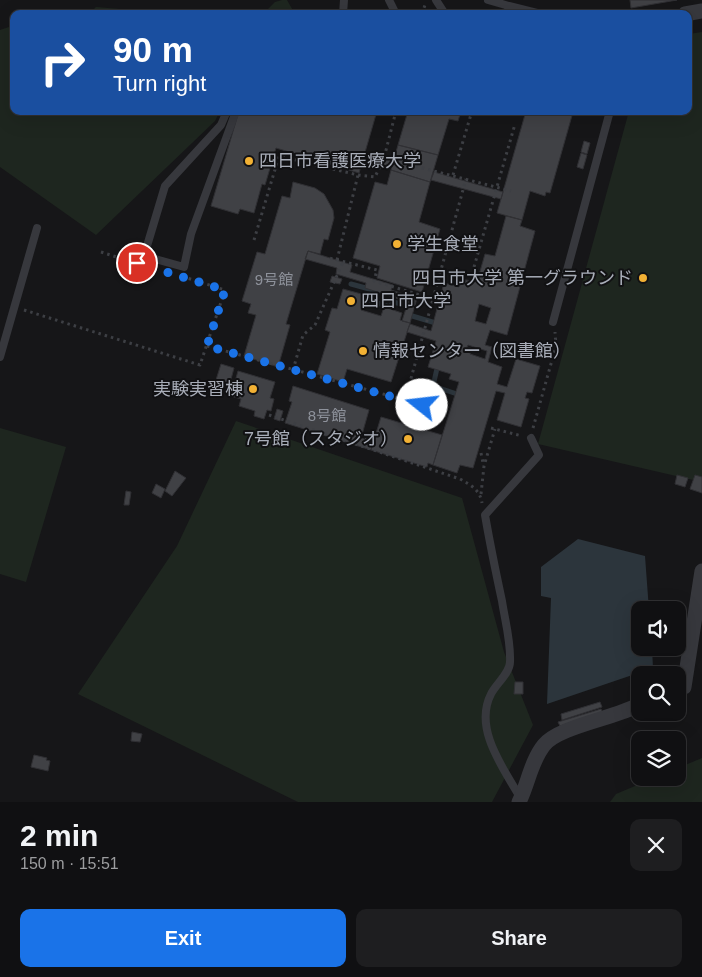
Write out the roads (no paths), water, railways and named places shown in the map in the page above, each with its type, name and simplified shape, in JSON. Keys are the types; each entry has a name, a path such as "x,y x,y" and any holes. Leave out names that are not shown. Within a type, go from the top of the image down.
{"street":[{"path":"686,674 702,571"},
{"path":"520,800 544,744 560,734 631,707"}],"lane":[{"path":"488,0 508,10"},
{"path":"225,115 221,124 165,186 144,256 184,266 191,234 235,115"},
{"path":"554,322 609,115"},
{"path":"0,357 37,228"},
{"path":"520,800 499,760 485,714 488,699 510,664 509,641 485,516 539,455 531,438"}],"waterway":[{"path":"351,284 373,290 371,301 390,307 393,302 409,306 409,315 439,324"},
{"path":"438,364 433,386 460,395"}],"place":[{"name":"四日市看護医療大学","path":"249,161"},
{"name":"学生食堂","path":"397,244"},
{"name":"四日市大学 第一グラウンド","path":"643,278"},
{"name":"四日市大学","path":"351,301"},
{"name":"情報センター（図書館）","path":"363,351"},
{"name":"実験実習棟","path":"253,389"},
{"name":"7号館（スタジオ）","path":"408,439"}]}
